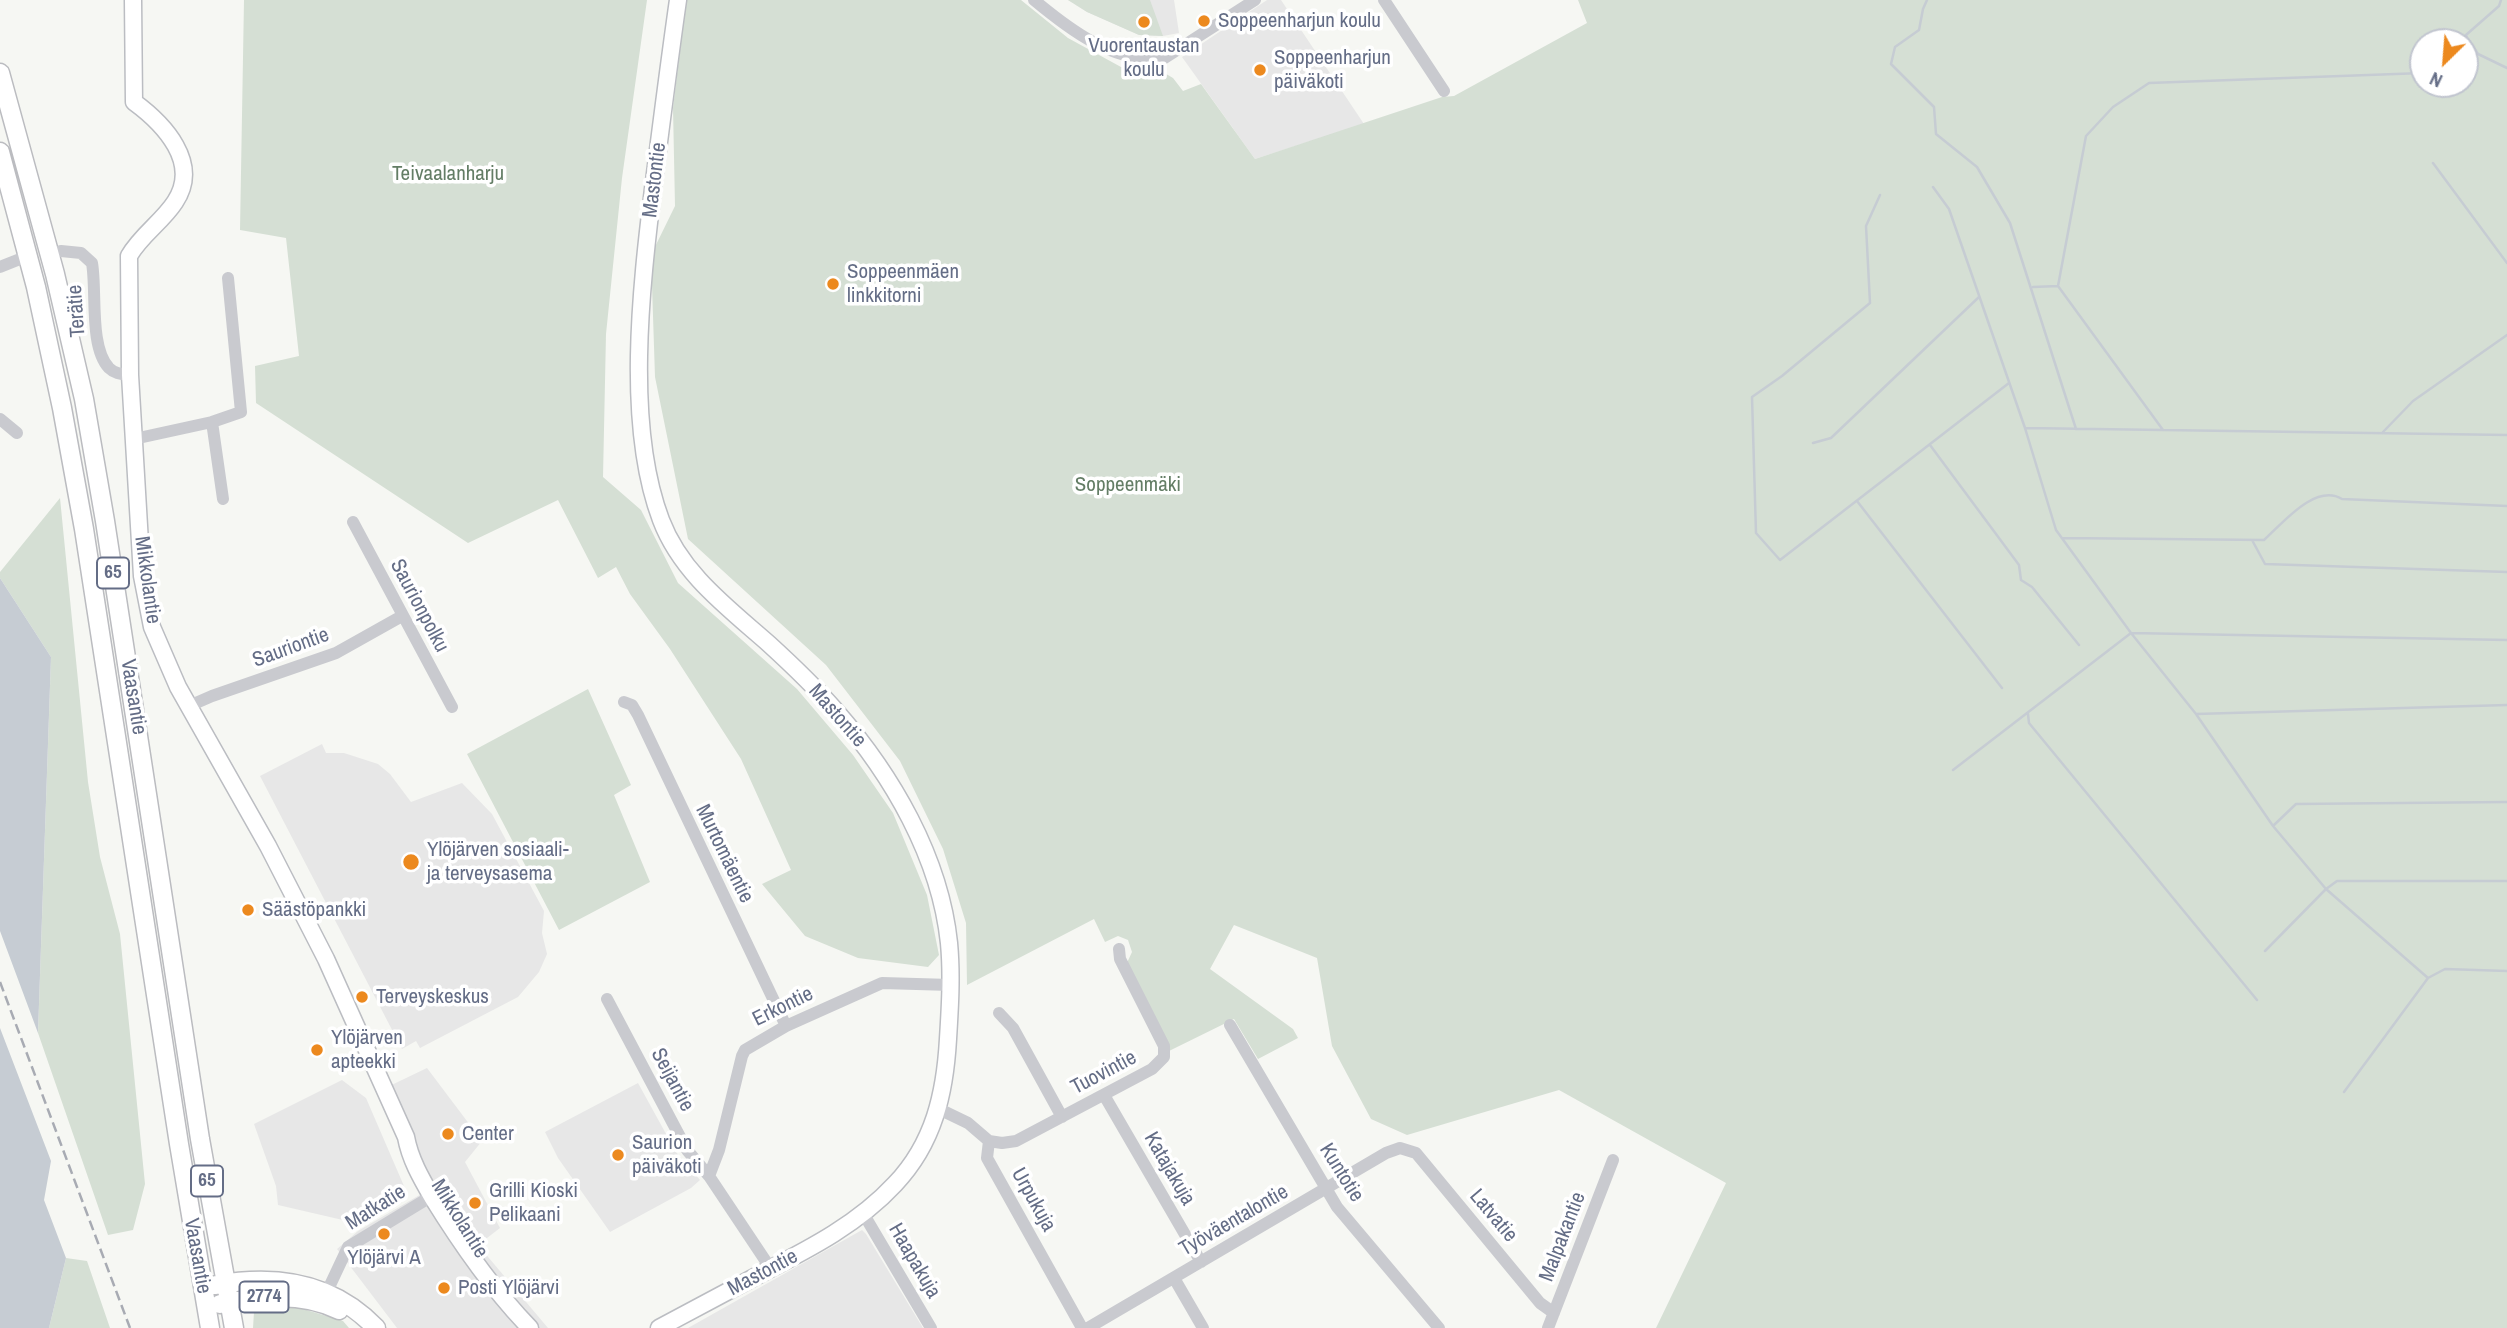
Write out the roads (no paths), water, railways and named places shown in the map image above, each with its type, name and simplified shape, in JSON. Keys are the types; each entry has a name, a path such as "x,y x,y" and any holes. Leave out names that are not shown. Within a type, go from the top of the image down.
{"highway":[{"name":"Vaasantie","path":"0,73 55,274 84,399 198,1127 234,1328"},
{"name":"Vaasantie","path":"0,152 36,287 82,515 210,1328"},
{"name":"2774","path":"202,1287 225,1283 279,1281 356,1308 376,1328"},
{"name":"2774","path":"206,1306 277,1296 325,1297 364,1328"}],"main road":[{"name":"Mikkolantie","path":"133,0 134,102 151,116 174,142 183,162 184,174 182,188 175,201 129,256 130,375 142,576 160,651 268,846 332,972 406,1138 414,1146 466,1250 498,1293 530,1328"},
{"name":"Mastontie","path":"659,1328 825,1239 863,1213 897,1182 914,1161 939,1109 947,1062 951,985 949,943 940,898 922,845 900,800 874,760 837,712 798,671 719,600 686,566 663,527 653,498 646,465 641,412 641,315 647,242 678,0"},
{"name":"Mikkolantie","path":"436,1194 492,1270 544,1328"}],"street":[{"path":"1034,0 1093,41 1123,55 1150,60 1163,59 1255,0"},
{"path":"1384,0 1444,91"},
{"name":"Terätie","path":"61,251 81,253 92,263 99,349 110,369 118,374 130,375"},
{"path":"0,267 20,258"},
{"path":"134,439 212,422 241,412 228,278"},
{"path":"0,419 17,433"},
{"path":"212,422 223,499"},
{"name":"Saurionpolku","path":"353,522 453,707"},
{"name":"Sauriontie","path":"189,706 336,653 402,616"},
{"name":"Murtomäentie","path":"624,702 632,705 638,715 786,1026"},
{"name":"Tuovintie","path":"989,1141 1016,1141 1152,1069 1164,1057 1164,1046 1120,960 1119,949"},
{"name":"Erkontie","path":"709,1176 719,1150 742,1056 750,1045 882,983 889,981 951,985"},
{"name":"Seijantie","path":"607,999 687,1150 709,1176"},
{"path":"999,1013 1013,1028 1062,1117"},
{"name":"Kuntotie","path":"1230,1024 1337,1207 1439,1328"},
{"name":"Katajakuja","path":"1104,1095 1201,1262"},
{"path":"939,1109 968,1123 989,1141"},
{"name":"Urpukuja","path":"989,1141 988,1158 1082,1328"},
{"name":"Työväentalontie","path":"1088,1328 1387,1153 1400,1148"},
{"name":"Latvatie","path":"1400,1148 1416,1153 1540,1303 1554,1313"},
{"name":"Malpakantie","path":"1548,1328 1613,1160"},
{"path":"709,1176 771,1269"},
{"name":"Matkatie","path":"325,1297 348,1247 436,1194"},
{"name":"Haapakuja","path":"863,1213 931,1328"},
{"path":"1174,1278 1203,1328"}],"waterway":[{"path":"1927,0 1919,30 1895,47 1891,64 1934,107 1936,134 1977,167 2010,223 2076,429"},
{"path":"2474,28 2499,6 2501,0"},
{"path":"2479,54 2507,68"},
{"path":"2058,286 2086,136 2113,107 2149,83 2409,74"},
{"path":"2433,163 2507,263"},
{"path":"1933,187 1949,209 2025,428 2056,530 2131,633 2196,714 2273,826 2326,889 2428,978"},
{"path":"1880,195 1866,226 1870,303 1782,376 1752,397 1756,533 1780,560 2009,383"},
{"path":"2033,287 2058,286 2163,430"},
{"path":"1813,443 1831,438 1979,297"},
{"path":"2383,432 2413,401 2507,335"},
{"path":"2025,428 2507,435"},
{"path":"1930,445 2019,565 2021,580 2032,587 2079,645"},
{"path":"2062,538 2264,540 2310,500 2332,495 2342,499 2507,506"},
{"path":"1857,501 2002,688"},
{"path":"2252,540 2265,564 2507,572"},
{"path":"1953,770 2131,633 2507,640"},
{"path":"2196,714 2507,705"},
{"path":"2028,714 2029,723 2257,1000"},
{"path":"2274,825 2296,804 2507,802"},
{"path":"2265,951 2337,881 2507,881"},
{"path":"2344,1092 2428,978 2445,969 2507,971"}],"railway":[{"path":"0,982 130,1328"}],"place":[{"name":"Soppeenharjun koulu","path":"1204,21"},
{"name":"Vuorentaustan koulu","path":"1144,22"},
{"name":"Soppeenharjun päiväkoti","path":"1260,70"},
{"name":"Soppeenmäen linkkitorni","path":"833,284"},
{"name":"Ylöjärven sosiaali- ja terveysasema","path":"411,862"},
{"name":"Säästöpankki","path":"248,910"},
{"name":"Terveyskeskus","path":"362,997"},
{"name":"Ylöjärven apteekki","path":"317,1050"},
{"name":"Center","path":"448,1134"},
{"name":"Saurion päiväkoti","path":"618,1155"},
{"name":"Grilli Kioski Pelikaani","path":"475,1203"},
{"name":"Ylöjärvi A","path":"384,1234"},
{"name":"Posti Ylöjärvi","path":"444,1288"}],"park label":[{"name":"Teivaalanharju","path":"448,174"},
{"name":"Soppeenmäki","path":"1128,485"}]}
